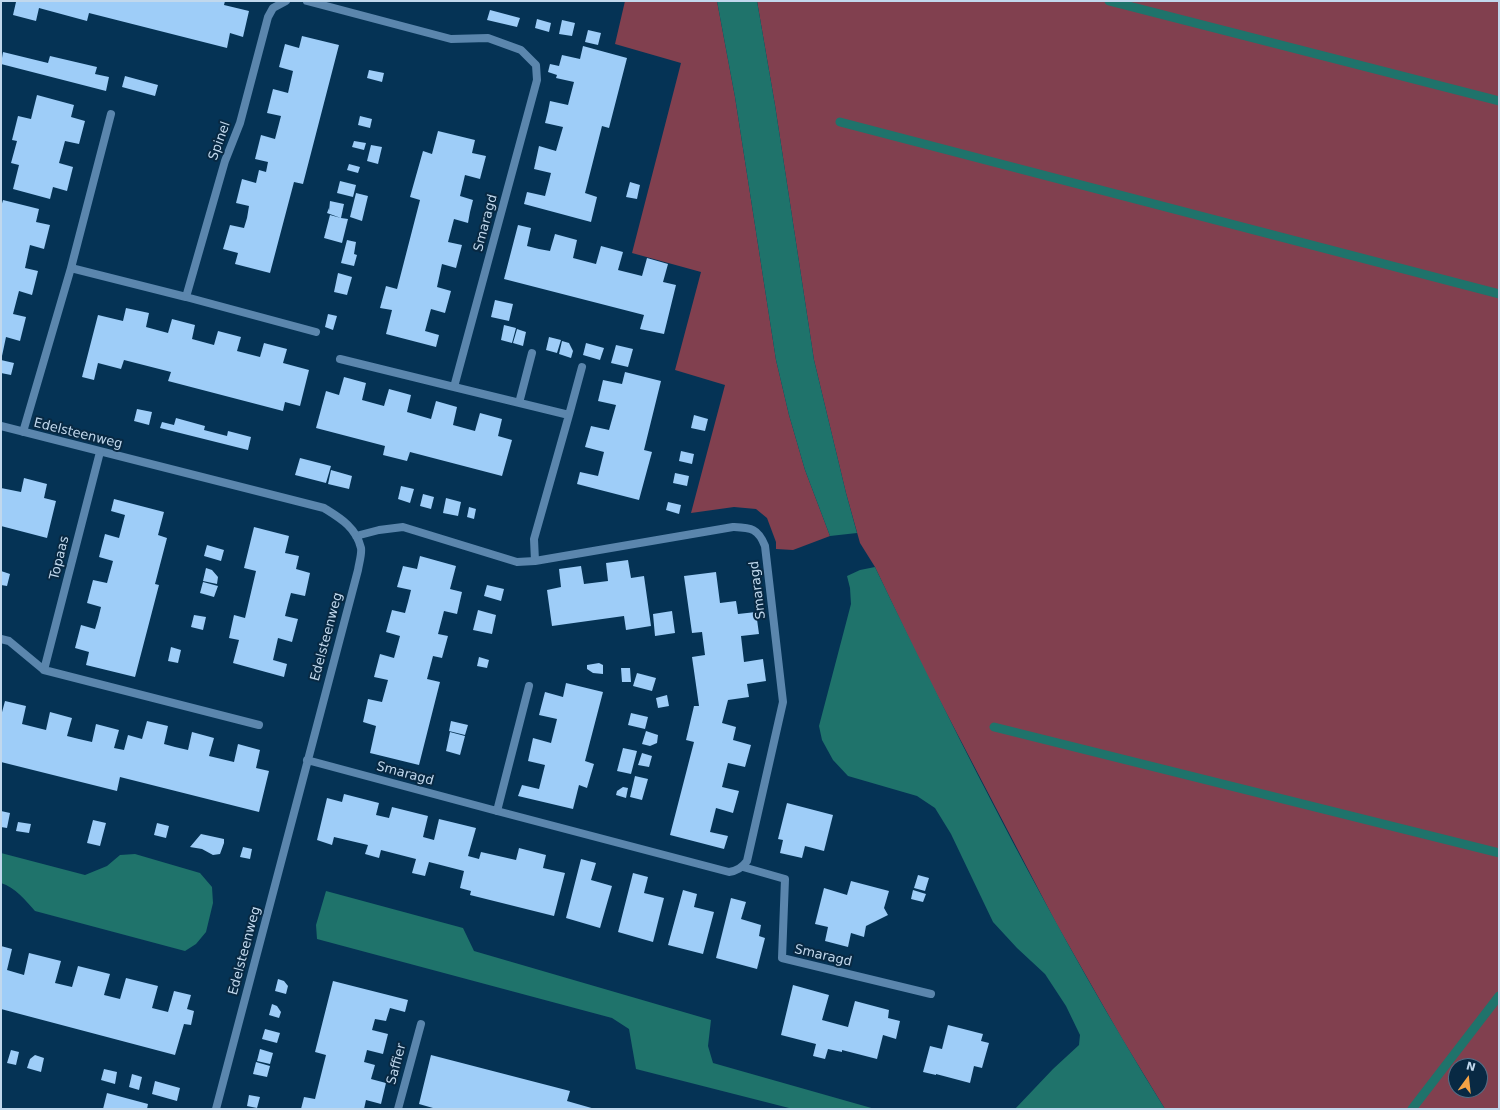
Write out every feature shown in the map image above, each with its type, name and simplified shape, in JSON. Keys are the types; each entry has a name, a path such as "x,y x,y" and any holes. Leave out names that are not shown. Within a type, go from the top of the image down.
{"street":[{"name":"Spinel","path":"186,297 225,161 240,123 268,17 273,8 286,1"},
{"name":"Smaragd","path":"308,1 451,39 488,38 521,50 536,65 536,80 454,387"},
{"path":"23,432 71,268 111,114"},
{"path":"71,268 316,332"},
{"path":"519,403 532,353"},
{"path":"340,359 569,415"},
{"path":"535,561 534,539 582,367"},
{"name":"Edelsteenweg","path":"1,426 324,508 345,521 356,536 361,549 358,570 216,1109"},
{"name":"Topaas","path":"44,670 100,452"},
{"name":"Smaragd","path":"307,760 729,872 743,867 750,852 783,702 765,546 761,535 750,528 733,527 535,561 517,562 403,527 379,530 356,536"},
{"path":"1,639 9,641 44,670 259,725"},
{"path":"497,811 529,686"},
{"name":"Smaragd","path":"743,867 785,880 782,958 931,994"},
{"name":"Saffier","path":"398,1109 420,1024"}],"shaded area":[{"path":"625,1 717,1 735,97 776,360 789,415 805,470 830,536 793,550 776,549 776,542 767,518 756,509 734,507 691,513 725,385 675,370 701,272 632,253 681,63 615,44"},
{"path":"717,1 757,1 775,105 814,360 857,533 830,536 805,470 789,415 776,360 735,97"},
{"path":"757,1 1499,1 1499,1109 1165,1109 1121,1037 1056,923 925,672 875,567 860,543 846,493 814,360 775,105"},
{"path":"875,567 977,774 1049,910 1125,1043 1165,1109 1015,1109 1053,1069 1079,1045 1080,1035 1066,1006 1045,974 1017,948 993,922 951,834 935,808 917,796 848,776 833,760 822,740 819,726 851,604 850,588 847,576 860,570"},
{"path":"1,853 85,875 107,866 120,855 135,854 200,873 212,887 213,903 206,932 196,944 185,951 35,911 16,891 1,883"},
{"path":"326,891 463,928 474,951 711,1020 708,1046 713,1063 875,1109 793,1109 636,1069 629,1029 612,1018 317,939 316,925"}],"building":[{"path":"13,1 225,1 224,5 249,11 243,37 230,33 227,48 89,13 87,21 39,8 36,21 13,15 16,2"},
{"path":"490,10 520,18 517,27 487,20"},
{"path":"537,19 551,23 549,32 535,28"},
{"path":"562,20 575,23 572,36 559,34"},
{"path":"588,30 601,33 598,45 585,42"},
{"path":"302,36 339,45 303,184 294,182 270,273 235,264 238,253 223,249 230,225 244,228 247,218 249,206 236,203 242,179 256,183 259,170 266,172 268,162 255,159 261,135 275,139 281,116 267,113 273,89 288,93 293,71 279,67 285,44 299,48"},
{"path":"583,46 627,58 609,128 602,126 585,193 597,197 591,222 524,204 527,192 545,196 551,173 534,169 539,146 556,151 563,127 545,123 550,101 568,105 574,82 556,78 557,75 548,72 550,64 559,66 562,55 580,59"},
{"path":"3,52 48,63 50,56 97,67 95,74 109,77 106,91 1,64"},
{"path":"369,70 384,73 382,82 367,78"},
{"path":"125,76 158,85 155,96 122,87"},
{"path":"37,95 74,105 71,117 85,121 79,144 65,141 59,163 73,167 67,191 53,187 50,199 13,189 19,165 11,163 17,141 12,140 18,116 31,119"},
{"path":"360,116 372,119 370,128 358,125"},
{"path":"438,131 475,140 472,153 486,156 480,179 465,175 460,196 473,200 468,223 454,219 448,242 462,245 456,268 442,264 437,287 451,291 445,313 431,309 425,331 439,335 436,347 386,334 392,310 380,308 386,286 397,289 420,200 410,197 423,151 432,154"},
{"path":"354,141 366,143 364,150 352,147"},
{"path":"371,145 382,147 378,164 367,161"},
{"path":"349,164 360,167 358,173 347,170"},
{"path":"340,181 356,185 353,197 337,193"},
{"path":"630,182 640,185 637,199 626,197"},
{"path":"356,193 368,196 362,221 350,217"},
{"path":"3,200 39,209 36,222 50,225 44,249 30,245 25,268 38,271 32,295 19,291 13,314 26,317 20,341 6,337 2,356 1,207"},
{"path":"330,201 344,204 341,218 327,213 329,208 329,211"},
{"path":"330,215 348,219 342,243 324,238"},
{"path":"518,225 531,228 527,246 550,251 555,234 577,240 573,258 596,264 601,246 623,252 618,270 642,276 647,258 668,264 663,282 676,285 664,334 640,329 644,315 504,279"},
{"path":"347,240 356,242 354,254 357,255 354,266 341,263"},
{"path":"338,273 352,277 347,295 334,292"},
{"path":"495,300 513,304 509,321 491,317"},
{"path":"126,308 149,313 146,327 168,333 172,319 195,325 192,339 214,345 218,331 241,337 237,351 260,357 264,343 287,349 283,363 309,370 300,406 285,402 283,411 168,381 171,372 124,360 121,369 98,363 94,380 82,377 98,315 123,321"},
{"path":"328,314 337,316 333,330 325,327"},
{"path":"504,325 516,328 512,343 501,340"},
{"path":"517,329 526,332 523,346 513,343"},
{"path":"549,337 561,340 557,353 546,350"},
{"path":"562,341 569,343 573,351 571,358 559,354"},
{"path":"586,343 604,348 600,360 583,355"},
{"path":"616,345 633,349 628,367 611,363"},
{"path":"1,360 14,363 11,375 1,373"},
{"path":"625,372 661,381 644,450 652,452 639,500 577,484 580,472 598,476 604,452 585,447 591,426 609,430 616,405 598,401 603,380 622,384"},
{"path":"344,377 366,383 362,400 384,406 389,389 411,395 407,412 431,419 436,401 457,407 453,425 475,431 480,413 502,419 498,436 512,440 502,476 410,452 407,461 383,455 385,446 316,428 326,391 339,395"},
{"path":"137,409 152,412 149,425 134,421"},
{"path":"694,415 708,419 705,431 691,428"},
{"path":"176,418 205,426 204,430 227,436 228,431 251,437 248,450 160,428 162,422 174,425"},
{"path":"681,451 694,454 692,464 679,461"},
{"path":"300,458 331,466 326,483 295,475"},
{"path":"331,470 352,476 349,489 328,484"},
{"path":"675,473 689,476 687,486 673,483"},
{"path":"24,478 47,484 44,498 56,501 47,538 1,526 1,488 21,492"},
{"path":"401,486 414,489 410,503 398,499"},
{"path":"423,494 434,497 431,509 420,506"},
{"path":"446,498 461,502 458,516 443,513"},
{"path":"114,499 164,512 158,535 167,538 155,584 159,585 135,677 86,665 89,652 75,648 81,625 95,629 98,619 101,607 87,603 93,580 107,583 113,561 99,557 105,534 119,538 125,515 111,511"},
{"path":"668,502 681,505 679,514 666,510"},
{"path":"469,507 476,509 474,519 467,517"},
{"path":"254,527 289,536 285,553 299,556 296,569 310,573 305,596 291,593 288,604 285,616 298,619 292,642 278,638 273,660 287,664 284,677 233,663 239,640 229,638 234,615 245,618 256,571 244,568"},
{"path":"207,545 224,550 221,561 204,556"},
{"path":"420,556 456,566 450,589 462,592 457,614 444,611 438,634 448,636 442,658 433,656 427,679 440,682 419,765 370,753 376,726 363,722 368,699 382,702 388,680 374,677 380,654 394,658 400,636 386,632 392,610 405,613 408,602 411,590 397,587 403,566 417,569"},
{"path":"628,560 631,578 644,576 651,626 626,630 624,616 552,626 547,590 561,587 559,569 581,566 584,584 608,581 606,563"},
{"path":"206,568 212,570 218,577 217,584 203,581"},
{"path":"1,571 10,574 7,586 1,585"},
{"path":"716,572 720,603 736,601 738,614 756,612 759,634 741,636 744,662 763,659 766,681 747,684 749,697 728,700 722,723 736,727 733,740 751,745 745,767 728,763 722,787 739,791 733,813 716,808 710,832 728,836 724,849 670,835 694,742 686,740 694,706 699,706 692,657 705,655 702,632 692,633 684,576"},
{"path":"203,582 218,586 214,597 200,593"},
{"path":"487,585 504,589 501,601 484,596"},
{"path":"478,610 496,615 492,634 473,630"},
{"path":"672,611 675,633 655,636 653,614"},
{"path":"194,615 206,617 203,630 191,627"},
{"path":"171,647 181,650 178,663 168,661"},
{"path":"479,657 489,660 487,668 477,666"},
{"path":"599,663 603,665 603,674 593,673 587,669 587,665"},
{"path":"621,668 630,668 631,682 622,682"},
{"path":"637,673 656,678 652,691 633,686"},
{"path":"566,683 603,692 585,761 594,764 587,788 579,785 573,809 518,796 522,785 539,789 545,765 528,761 533,738 551,743 557,719 539,715 545,692 563,697"},
{"path":"667,695 669,706 658,708 656,698"},
{"path":"5,701 26,706 22,724 46,730 50,712 72,718 67,736 92,742 96,724 119,730 114,748 124,750 128,735 142,739 147,721 168,726 164,744 175,747 188,750 192,732 214,738 209,756 234,762 238,744 260,750 256,768 269,771 259,812 120,777 117,791 1,762 1,716"},
{"path":"631,713 648,717 645,729 628,725"},
{"path":"451,721 468,725 465,735 449,731"},
{"path":"646,731 658,735 657,743 650,746 642,744"},
{"path":"450,732 465,736 460,755 446,751"},
{"path":"623,748 637,751 631,774 617,771"},
{"path":"642,753 652,756 649,767 638,765"},
{"path":"635,776 648,779 642,800 630,797"},
{"path":"623,787 628,788 626,798 616,795 617,791"},
{"path":"344,794 379,803 376,815 389,818 392,807 428,816 423,837 434,840 439,819 476,828 468,856 479,859 481,852 516,860 519,848 546,855 543,868 565,873 554,916 470,895 471,891 460,888 464,871 429,862 425,876 412,873 416,859 381,850 379,858 365,854 368,845 334,837 332,845 317,840 327,798 342,802"},
{"path":"787,803 833,815 824,851 805,846 802,858 780,853 783,840 778,839"},
{"path":"1,811 10,813 7,828 1,827"},
{"path":"93,820 106,823 100,846 87,843"},
{"path":"18,822 31,824 29,833 16,831"},
{"path":"157,823 169,826 166,838 154,835"},
{"path":"201,834 224,839 220,854 213,855 202,849 190,847"},
{"path":"243,847 252,849 250,859 240,857"},
{"path":"581,859 596,863 591,880 612,886 600,928 566,918"},
{"path":"633,873 648,877 644,893 664,898 653,942 618,932"},
{"path":"918,875 929,878 925,891 914,888"},
{"path":"851,881 889,891 884,908 888,915 866,926 864,937 851,933 848,947 825,941 828,927 815,924 824,888 847,895"},
{"path":"683,890 697,894 694,907 714,912 703,954 668,945"},
{"path":"913,890 926,894 923,902 911,899"},
{"path":"731,898 746,902 741,919 761,925 759,936 765,938 757,969 716,958"},
{"path":"1,946 12,949 7,970 24,975 29,953 61,961 55,983 72,987 78,966 110,974 104,995 120,999 126,978 158,986 152,1008 168,1012 174,991 191,995 187,1009 194,1011 191,1025 184,1024 175,1055 1,1009"},
{"path":"278,979 284,981 288,986 286,994 275,991"},
{"path":"333,981 408,1000 405,1012 390,1008 386,1021 375,1019 372,1030 388,1034 383,1054 367,1050 364,1062 375,1065 371,1079 386,1083 381,1104 366,1100 364,1109 301,1109 304,1097 315,1099 326,1055 315,1052"},
{"path":"793,985 829,995 822,1020 848,1027 855,1001 889,1010 888,1018 900,1021 896,1039 883,1035 877,1059 842,1050 842,1052 828,1049 825,1059 813,1056 816,1044 781,1035"},
{"path":"272,1004 277,1006 281,1012 279,1018 269,1015"},
{"path":"948,1025 983,1034 981,1041 989,1043 982,1068 974,1066 970,1083 923,1072 930,1046 942,1049"},
{"path":"265,1029 280,1033 277,1043 262,1039"},
{"path":"260,1049 273,1053 270,1064 257,1061"},
{"path":"11,1050 19,1052 16,1065 7,1063"},
{"path":"35,1055 44,1058 41,1072 27,1068 30,1059"},
{"path":"431,1055 570,1091 567,1101 595,1109 433,1109 419,1104"},
{"path":"256,1062 270,1066 267,1077 253,1074"},
{"path":"104,1069 117,1072 115,1084 101,1080"},
{"path":"132,1074 142,1077 139,1090 129,1087"},
{"path":"155,1081 180,1088 177,1101 152,1094"},
{"path":"107,1093 148,1104 147,1109 103,1109"},
{"path":"249,1095 260,1097 257,1108 247,1106"}],"waterway":[{"path":"1109,1 1499,101"},
{"path":"840,122 1499,294"},
{"path":"994,727 1499,853"},
{"path":"1412,1109 1499,996"}]}
